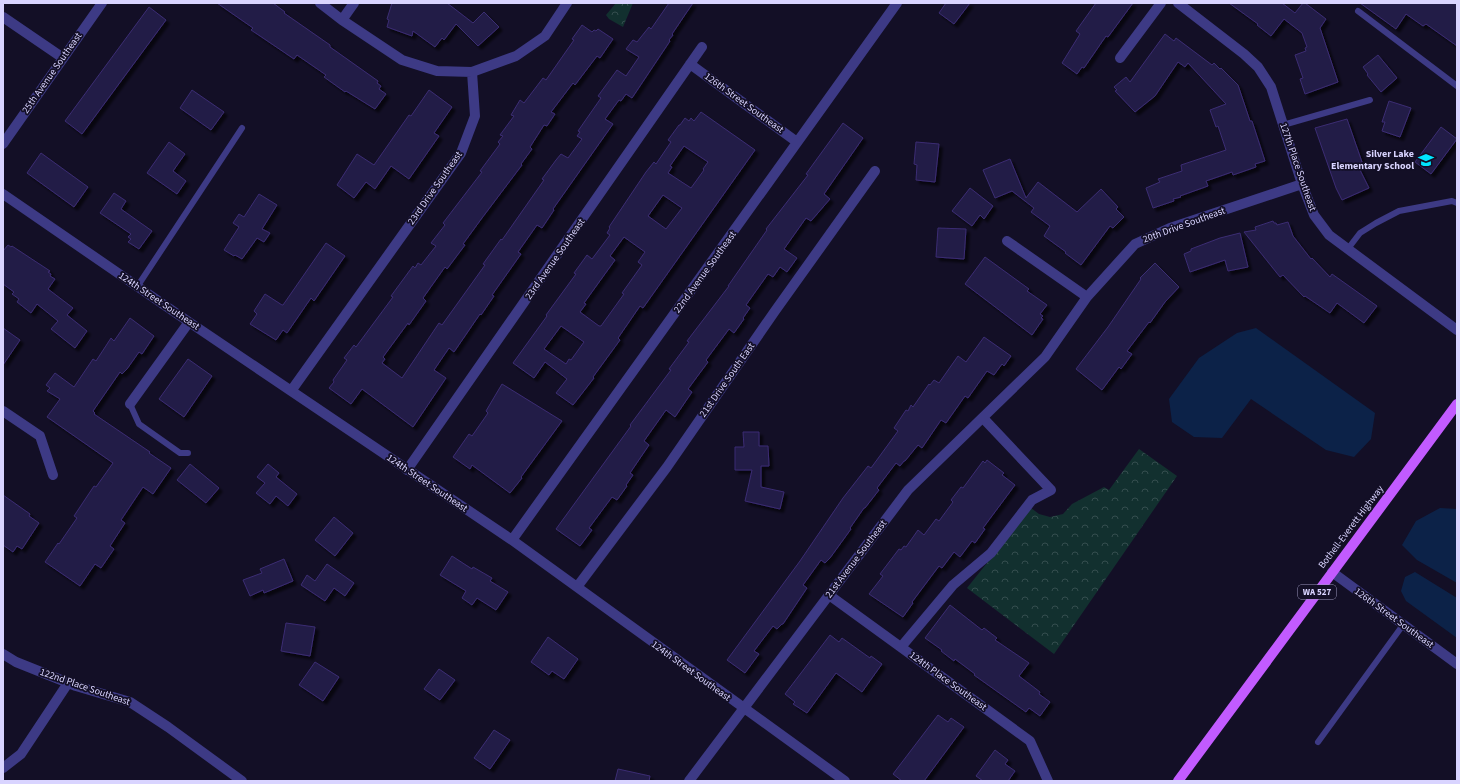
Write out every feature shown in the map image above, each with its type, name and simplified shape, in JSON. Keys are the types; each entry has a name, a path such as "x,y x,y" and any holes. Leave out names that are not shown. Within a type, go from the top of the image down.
{"main road":[{"name":"Bothell-Everett Highway","path":"1178,781 1457,404"}],"street":[{"name":"25th Avenue Southeast","path":"3,144 102,3"},
{"path":"320,3 342,20 402,60 437,71 472,72 516,56 545,36 567,3"},
{"path":"342,20 354,3"},
{"name":"22nd Avenue Southeast","path":"512,540 897,3"},
{"path":"1120,58 1161,3"},
{"name":"127th Place Southeast","path":"1178,3 1244,54 1258,67 1271,87 1302,184 1314,215 1329,236 1457,330"},
{"path":"3,17 62,58"},
{"name":"23rd Avenue Southeast","path":"407,470 702,47"},
{"name":"126th Street Southeast","path":"690,64 797,142"},
{"name":"23rd Drive Southeast","path":"291,391 461,153 475,116 472,72"},
{"name":"21st Drive South East","path":"577,587 667,467 775,311 875,171"},
{"name":"20th Drive Southeast","path":"1045,357 1087,297 1135,244 1170,228 1302,184"},
{"name":"124th Street Southeast","path":"3,194 189,322 512,540 743,709 845,781"},
{"path":"1007,241 1087,297"},
{"path":"130,404 189,322"},
{"name":"21st Avenue Southeast","path":"689,781 908,490 1045,357"},
{"path":"3,410 40,436 54,476"},
{"path":"901,647 952,585 991,553 1032,500 1051,490 983,418"},
{"name":"126th Street Southeast","path":"1332,572 1457,664"},
{"name":"124th Place Southeast","path":"830,594 1030,741 1048,781"},
{"name":"122nd Place Southeast","path":"3,654 16,662 68,683 130,702 168,727 242,781"},
{"path":"3,768 21,754 68,683"}],"lane":[{"path":"1358,11 1457,86"},
{"path":"1283,126 1370,100"},
{"path":"138,287 242,128"},
{"path":"1347,250 1360,233 1399,211 1452,201 1457,203"},
{"path":"130,404 139,424 180,453 188,453"},
{"path":"1318,742 1403,625"}],"green space":[{"path":"616,3 633,3 623,27 609,19 606,15"},
{"path":"1139,449 1177,476 1054,654 967,588 1031,508 1039,514 1050,517 1063,514 1072,504 1104,487 1109,490"}],"water":[{"path":"1256,328 1375,413 1371,439 1354,457 1326,450 1251,399 1222,438 1194,437 1172,422 1169,399 1199,358 1237,333"},
{"path":"1440,508 1457,509 1457,583 1417,560 1402,545 1416,521"},
{"path":"1415,572 1457,598 1457,638 1406,601 1401,591 1405,577"}],"building":[{"path":"217,3 273,3 285,12 284,13 378,81 377,83 381,86 379,89 386,94 375,109 346,91 345,92 324,77 326,75 297,55 294,59 251,30 253,28"},
{"path":"392,3 447,3 473,23 484,12 499,27 478,46 456,24 444,40 442,38 435,47 413,31 412,36 387,27 389,20 387,19"},
{"path":"669,3 693,3 632,98 626,94 621,101 619,100 605,119 613,124 553,209 554,210 542,228 537,225 518,252 521,254 492,295 494,296 481,315 480,314 454,352 449,348 434,370 446,378 413,427 362,389 351,404 329,388 347,360 344,358 354,345 356,347 393,297 391,296 413,266 415,268 418,263 421,265 436,246 431,243 445,225 443,223 482,172 480,171 500,144 498,142 503,136 500,135 514,116 511,115 520,100 524,103 543,78 546,80 574,40 572,39 582,25 592,32 598,29 613,39 600,58 597,56 575,85 573,83 551,112 555,114 547,126 544,125 530,147 532,149 521,164 522,165 463,244 465,245 447,269 445,267 423,298 426,301 383,357 385,359 382,363 402,378 439,323 442,325 485,265 483,264 501,239 502,240 544,180 542,179 556,160 561,154 568,158 582,139 577,136 580,132 578,131 601,98 598,96 617,70 626,76 639,57 626,49 633,40 637,42 649,27 651,29"},
{"path":"946,3 970,3 954,24 939,13"},
{"path":"1096,3 1133,3 1108,37 1106,36 1084,68 1082,67 1077,74 1062,63 1080,34 1076,31"},
{"path":"1229,3 1282,3 1295,13 1303,3 1305,3 1326,19 1320,28 1338,82 1305,94 1300,79 1303,78 1295,55 1306,51 1305,48 1307,47 1302,33 1284,19 1271,36 1257,25 1258,24"},
{"path":"1360,3 1457,3 1457,46 1426,24 1423,26 1406,14 1396,29"},
{"path":"149,7 166,20 82,134 65,121"},
{"path":"1165,34 1174,41 1176,38 1212,65 1214,63 1238,85 1265,161 1255,164 1256,167 1233,175 1232,172 1206,181 1208,186 1173,199 1174,201 1153,208 1146,188 1160,182 1158,179 1182,171 1181,165 1226,150 1218,126 1216,127 1210,110 1226,104 1188,63 1185,67 1178,62 1155,96 1135,112 1115,91 1117,90 1114,87 1126,77 1130,82"},
{"path":"1378,55 1397,78 1381,92 1367,75 1368,74 1363,67"},
{"path":"192,90 224,112 211,130 180,108"},
{"path":"429,90 452,107 434,133 439,136 409,179 391,166 375,189 366,182 354,198 337,185 357,154 374,165 409,115 411,116"},
{"path":"1389,101 1411,108 1400,137 1382,131 1385,122 1382,122"},
{"path":"701,112 755,150 643,308 640,306 618,338 620,340 573,405 556,393 567,379 545,362 534,378 513,363 576,274 574,273 587,255 592,259 610,235 607,233 610,228 609,227 646,172 654,162 656,164 671,142 668,140 679,125 685,118 689,121 691,118 694,121","holes":["684,146 708,162 691,188 668,173 672,167 670,166","663,195 682,208 666,229 648,216","624,237 645,252 638,262 642,265 622,293 624,294 601,326 599,326 580,312 586,304 584,303 615,260 610,256","561,326 584,342 571,360 569,359 566,364 544,349"]},
{"path":"1347,119 1362,162 1357,164 1369,188 1342,200 1336,188 1315,128"},
{"path":"843,123 863,138 824,194 830,199 811,221 806,218 784,249 797,258 787,272 780,267 773,277 768,274 746,305 750,308 734,333 729,329 706,360 708,362 688,389 692,392 675,417 666,410 644,441 649,445 630,473 633,475 626,485 627,486 617,500 612,497 589,528 592,530 580,546 556,529 671,370 669,369 689,342 687,341 729,286 767,230 766,229 808,175 806,174"},
{"path":"1441,127 1457,139 1431,174 1415,162"},
{"path":"169,142 185,154 173,171 186,181 177,194 147,173"},
{"path":"916,142 939,144 935,182 916,180 917,165 914,164"},
{"path":"41,153 88,187 74,207 27,173"},
{"path":"1010,159 1026,198 1038,182 1077,212 1101,189 1118,207 1116,209 1124,217 1113,228 1110,226 1081,265 1044,236 1050,226 1031,212 1034,208 1012,191 995,198 983,170"},
{"path":"970,188 993,206 984,219 980,215 972,226 952,211"},
{"path":"114,193 126,201 121,209 152,231 139,249 128,242 131,239 128,237 131,234 100,213"},
{"path":"259,194 277,205 262,229 270,233 264,242 257,238 242,259 224,250 239,227 233,223 239,214 244,217"},
{"path":"1273,221 1277,225 1288,222 1293,236 1311,259 1312,258 1330,277 1332,274 1377,306 1364,323 1337,303 1330,313 1305,296 1304,297 1283,275 1280,277 1244,232 1256,230 1255,227"},
{"path":"938,228 966,229 964,259 936,257"},
{"path":"1240,233 1248,267 1228,271 1225,260 1190,272 1184,254 1191,251 1191,249 1220,238"},
{"path":"326,243 345,256 314,301 311,298 287,333 283,330 276,340 250,324 257,314 254,311 265,294 283,305"},
{"path":"8,245 11,247 12,246 50,271 48,272 51,274 50,276 55,279 48,289 73,308 67,315 87,331 75,348 51,329 58,321 37,304 31,313 17,302 19,299 12,294 14,292 3,284 3,251"},
{"path":"985,257 1029,289 1027,291 1047,305 1040,314 1043,316 1041,318 1043,319 1032,335 965,284"},
{"path":"1155,263 1179,287 1165,302 1127,351 1132,354 1121,369 1119,367 1102,390 1076,369 1108,327 1141,279 1140,278"},
{"path":"130,318 154,336 142,354 139,352 127,369 122,374 120,372 93,411 95,413 94,414 171,468 153,494 143,487 121,520 125,523 110,546 114,549 101,568 95,564 80,586 45,562 77,518 74,516 94,486 96,487 113,463 47,417 60,399 47,391 50,388 46,385 55,373 74,387 93,359 96,361 111,338 114,341"},
{"path":"3,328 20,340 3,365"},
{"path":"984,337 1011,356 1004,366 1002,364 994,375 987,371 968,398 965,396 946,423 941,420 922,448 918,445 900,466 896,463 877,488 879,490 864,508 830,558 825,563 821,560 803,585 807,588 783,624 777,629 773,626 754,651 759,654 745,673 727,660 800,561 843,498 868,466 871,468 898,431 894,428 906,410 908,411 911,405 913,407 929,384 930,385 934,380 939,383 958,356 966,362"},
{"path":"188,359 212,376 184,417 159,399"},
{"path":"502,384 562,421 510,493 472,465 470,469 453,457 469,434 472,436 488,413 486,411"},
{"path":"743,432 759,432 759,446 768,446 769,466 761,466 761,487 784,492 780,509 745,501 752,470 735,470 735,447 744,447"},
{"path":"987,460 1004,473 1002,475 1015,485 983,528 985,529 975,543 972,541 960,557 954,552 942,568 939,566 912,602 913,603 903,617 869,594 883,576 880,574 899,549 901,550 904,546 906,547 918,530 924,535 936,519 939,521 953,502 951,500 961,487 963,488 983,461 985,463"},
{"path":"190,464 219,488 206,503 177,480"},
{"path":"268,464 279,473 276,477 297,494 288,506 276,496 270,504 256,493 265,483 257,477"},
{"path":"3,495 30,514 29,516 39,523 22,549 17,546 13,552 3,545"},
{"path":"334,517 353,533 335,556 315,540"},
{"path":"452,556 472,569 473,567 492,578 490,581 508,592 496,610 477,598 472,605 462,598 466,591 440,575"},
{"path":"284,559 293,581 264,593 263,590 250,596 243,580 262,573 260,569"},
{"path":"327,564 354,583 345,596 334,588 325,601 301,585 307,575 315,581"},
{"path":"950,605 982,630 984,628 997,638 995,640 1029,663 1019,676 1040,692 1039,694 1050,702 1040,716 1029,708 1026,712 974,675 975,674 955,659 954,661 925,638"},
{"path":"286,623 315,627 310,656 281,651"},
{"path":"830,635 839,642 842,638 870,658 871,656 882,664 862,692 836,673 807,713 793,704 795,702 785,694"},
{"path":"548,637 578,659 564,679 552,671 549,675 531,662"},
{"path":"315,662 339,677 323,701 299,685"},
{"path":"439,669 455,680 440,700 424,689"},
{"path":"938,715 948,722 951,718 964,727 924,781 902,781 893,774"},
{"path":"494,730 510,740 490,769 474,758"},
{"path":"995,750 1008,760 1005,764 1015,771 1008,781 983,781 976,776"},
{"path":"618,769 650,776 649,781 615,781"}],"place":[{"name":"Silver Lake Elementary School","path":"1426,160"}]}
